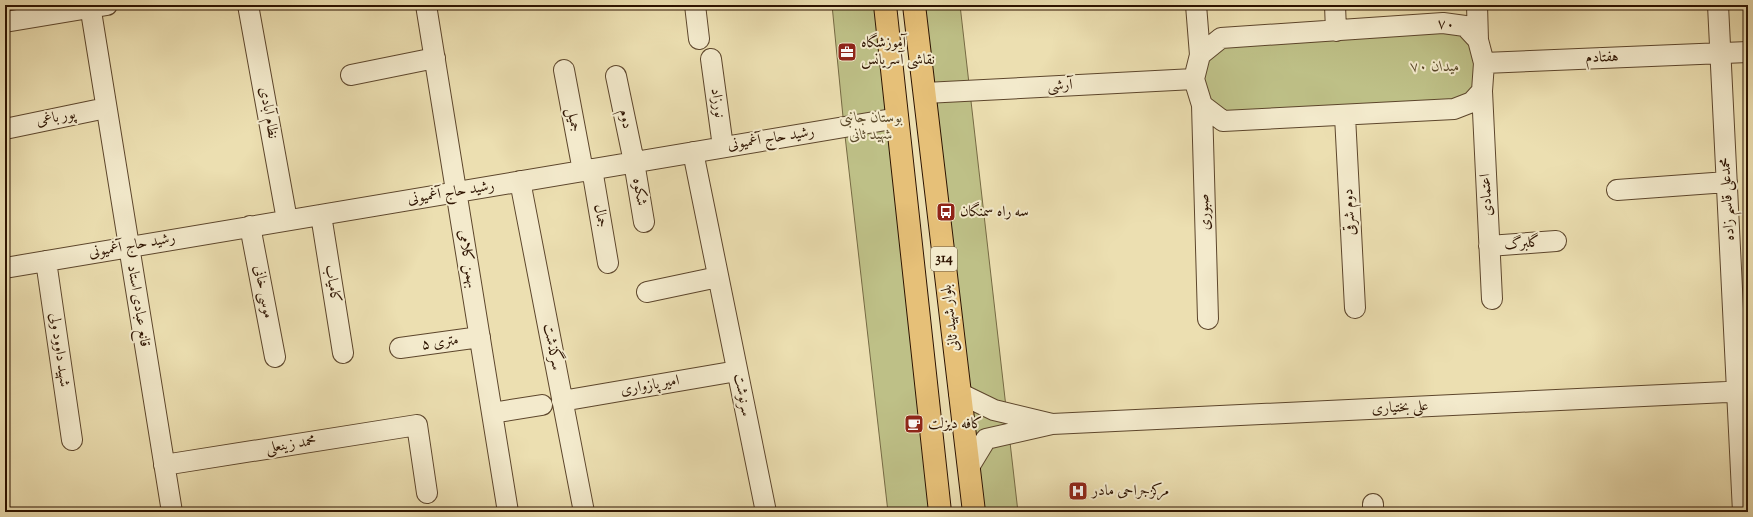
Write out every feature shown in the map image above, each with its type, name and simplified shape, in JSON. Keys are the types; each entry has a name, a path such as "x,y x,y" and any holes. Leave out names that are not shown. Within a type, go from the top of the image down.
{"main road":[{"name":"بلوار شهید ثانی","path":"885,5 940,512"},
{"name":"بلوار شهید ثانی","path":"914,5 969,467 968,511"}],"street":[{"name":"نظام آبادی","path":"248,5 287,220"},
{"name":"بهمن کلامی","path":"426,5 508,512"},
{"path":"695,5 699,39"},
{"path":"1196,5 1200,55 1194,78 1202,106 1223,121 1345,116 1454,109 1472,102 1482,91"},
{"path":"1335,5 1336,31"},
{"path":"1477,5 1478,40"},
{"name":"محمدعلی قاسم زاده","path":"1718,5 1727,182 1743,391 1743,512"},
{"path":"5,22 96,6"},
{"name":"قانع عبادی استاد","path":"96,6 106,108 172,512"},
{"name":"۷۰","path":"1200,55 1220,38 1443,23 1465,26 1478,40 1484,63 1482,91"},
{"name":"هفتادم","path":"1484,63 1748,52"},
{"path":"351,75 435,58"},
{"name":"نورزاد","path":"711,60 723,147"},
{"name":"جمیل","path":"564,70 587,170"},
{"name":"دوم","path":"616,76 634,162"},
{"name":"آرشی","path":"925,93 1194,78"},
{"name":"اعتمادی","path":"1482,91 1492,299"},
{"name":"صبوری","path":"1202,106 1208,318"},
{"name":"پور باغی","path":"5,129 106,108"},
{"name":"دوم شرقی","path":"1345,116 1355,308"},
{"name":"رشید حاج آغمیونی","path":"5,268 898,118"},
{"name":"سرنوشت","path":"693,152 766,512"},
{"name":"شکوه","path":"634,162 644,222"},
{"name":"جمال","path":"587,170 608,263"},
{"name":"سرگذشت","path":"520,181 584,512"},
{"path":"1617,190 1727,182"},
{"name":"کامیاب","path":"321,215 343,353"},
{"name":"موسی خانی","path":"250,226 275,357"},
{"name":"گلبرگ","path":"1489,246 1556,241"},
{"name":"شهید داوود ولی","path":"46,261 72,440"},
{"path":"647,292 718,277"},
{"name":"۵ متری","path":"400,348 480,337"},
{"name":"امیر پازواری","path":"562,401 737,371"},
{"name":"علی بختیاری","path":"1052,424 1743,391"},
{"path":"960,393 994,410 1052,424"},
{"path":"492,413 542,405"},
{"path":"969,467 986,439 1052,424"},
{"name":"محمد زینعلی","path":"164,465 417,425 427,493"}],"green space":[{"name":"بوستان جانبی شهید ثانی","path":"832,5 885,5 940,512 888,512 844,127"},
{"name":"بوستان جانبی شهید ثانی","path":"913,5 960,5 1018,512 974,512"},
{"name":"میدان ۷۰","path":"1443,23 1478,40 1472,102 1223,121 1202,105 1200,55 1221,38"}],"place":[{"name":"آموزشگاه نقاشی آسریانس","path":"847,52"},
{"name":"سه راه سمنگان","path":"946,212"},
{"name":"کافه دیزلت","path":"914,424"},
{"name":"مرکزجراحی مادر","path":"1078,491"}]}
